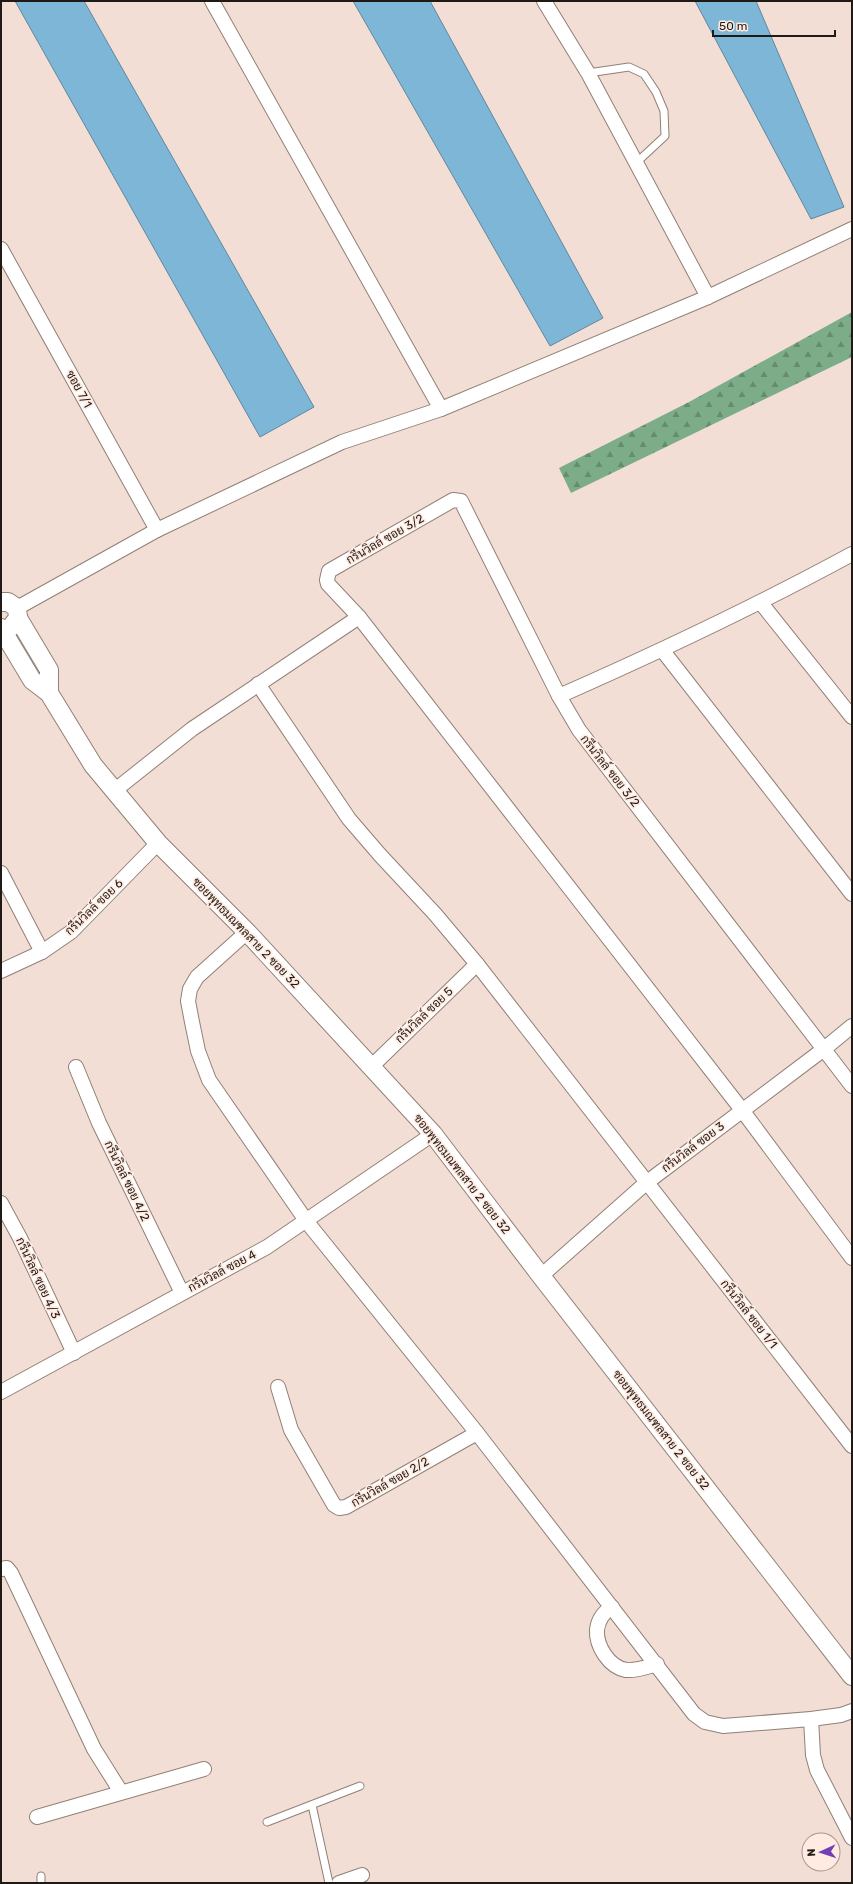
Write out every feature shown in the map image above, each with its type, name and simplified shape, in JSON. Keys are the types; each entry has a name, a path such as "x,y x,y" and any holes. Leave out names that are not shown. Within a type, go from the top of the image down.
{"street":[{"path":"212,1 441,409"},
{"path":"544,1 588,73 708,297"},
{"path":"9,604 157,530 342,442 441,409 708,297 852,229"},
{"name":"ซอย 7/1","path":"1,248 157,530"},
{"name":"กรีนวิลล์ ซอย 3/2","path":"852,1086 579,730 559,696 461,501 453,500 329,571 326,580 328,584 359,617 742,1110 852,1258"},
{"path":"559,696 663,651 761,603 852,554"},
{"path":"761,603 852,717"},
{"path":"1,628 12,627 9,604"},
{"path":"9,604 49,670 49,692"},
{"path":"114,791 192,729 359,617"},
{"name":"ซอยพุทธมณฑลสาย 2 ซอย 32","path":"1,628 32,680 49,692 93,765 158,844 247,932 433,1134 541,1276 852,1676"},
{"path":"663,651 852,894"},
{"name":"กรีนวิลล์ ซอย 1/1","path":"258,684 349,819 435,914 477,964 852,1446"},
{"name":"กรีนวิลล์ ซอย 6","path":"1,971 42,952 71,932 158,844"},
{"path":"1,873 42,952"},
{"path":"247,932 197,977 190,989 188,1001 192,1022 198,1051 209,1080 307,1222 477,1433 657,1664 694,1714 704,1722 722,1726 811,1719 841,1715 852,1711"},
{"name":"กรีนวิลล์ ซอย 5","path":"372,1066 477,964"},
{"name":"กรีนวิลล์ ซอย 3","path":"541,1276 646,1183 824,1049 852,1026"},
{"name":"กรีนวิลล์ ซอย 4/2","path":"76,1067 99,1123 182,1293"},
{"name":"กรีนวิลล์ ซอย 4","path":"1,1392 267,1247 307,1222 433,1134"},
{"name":"กรีนวิลล์ ซอย 4/3","path":"1,1203 20,1238 74,1353"},
{"name":"กรีนวิลล์ ซอย 2/2","path":"278,1387 291,1430 334,1506 339,1508 346,1507 381,1488 477,1433"},
{"path":"1,1569 7,1568 12,1573 94,1749 121,1792"},
{"path":"612,1607 602,1616 597,1629 598,1641 602,1652 610,1662 627,1670 637,1670 657,1664"},
{"path":"811,1719 813,1754 817,1770 852,1838"},
{"path":"37,1817 204,1768"},
{"path":"339,1883 362,1875"}],"lane":[{"path":"588,73 629,67 644,74 656,92 664,111 665,136 636,163"},
{"path":"267,1822 360,1786"},
{"path":"312,1805 329,1883"}],"green space":[{"path":"852,312 852,357 571,493 559,468 689,402"}],"water":[{"path":"15,1 84,1 314,407 260,437"},
{"path":"353,1 430,1 603,318 550,346"},
{"path":"695,1 756,1 844,207 811,219"}]}
